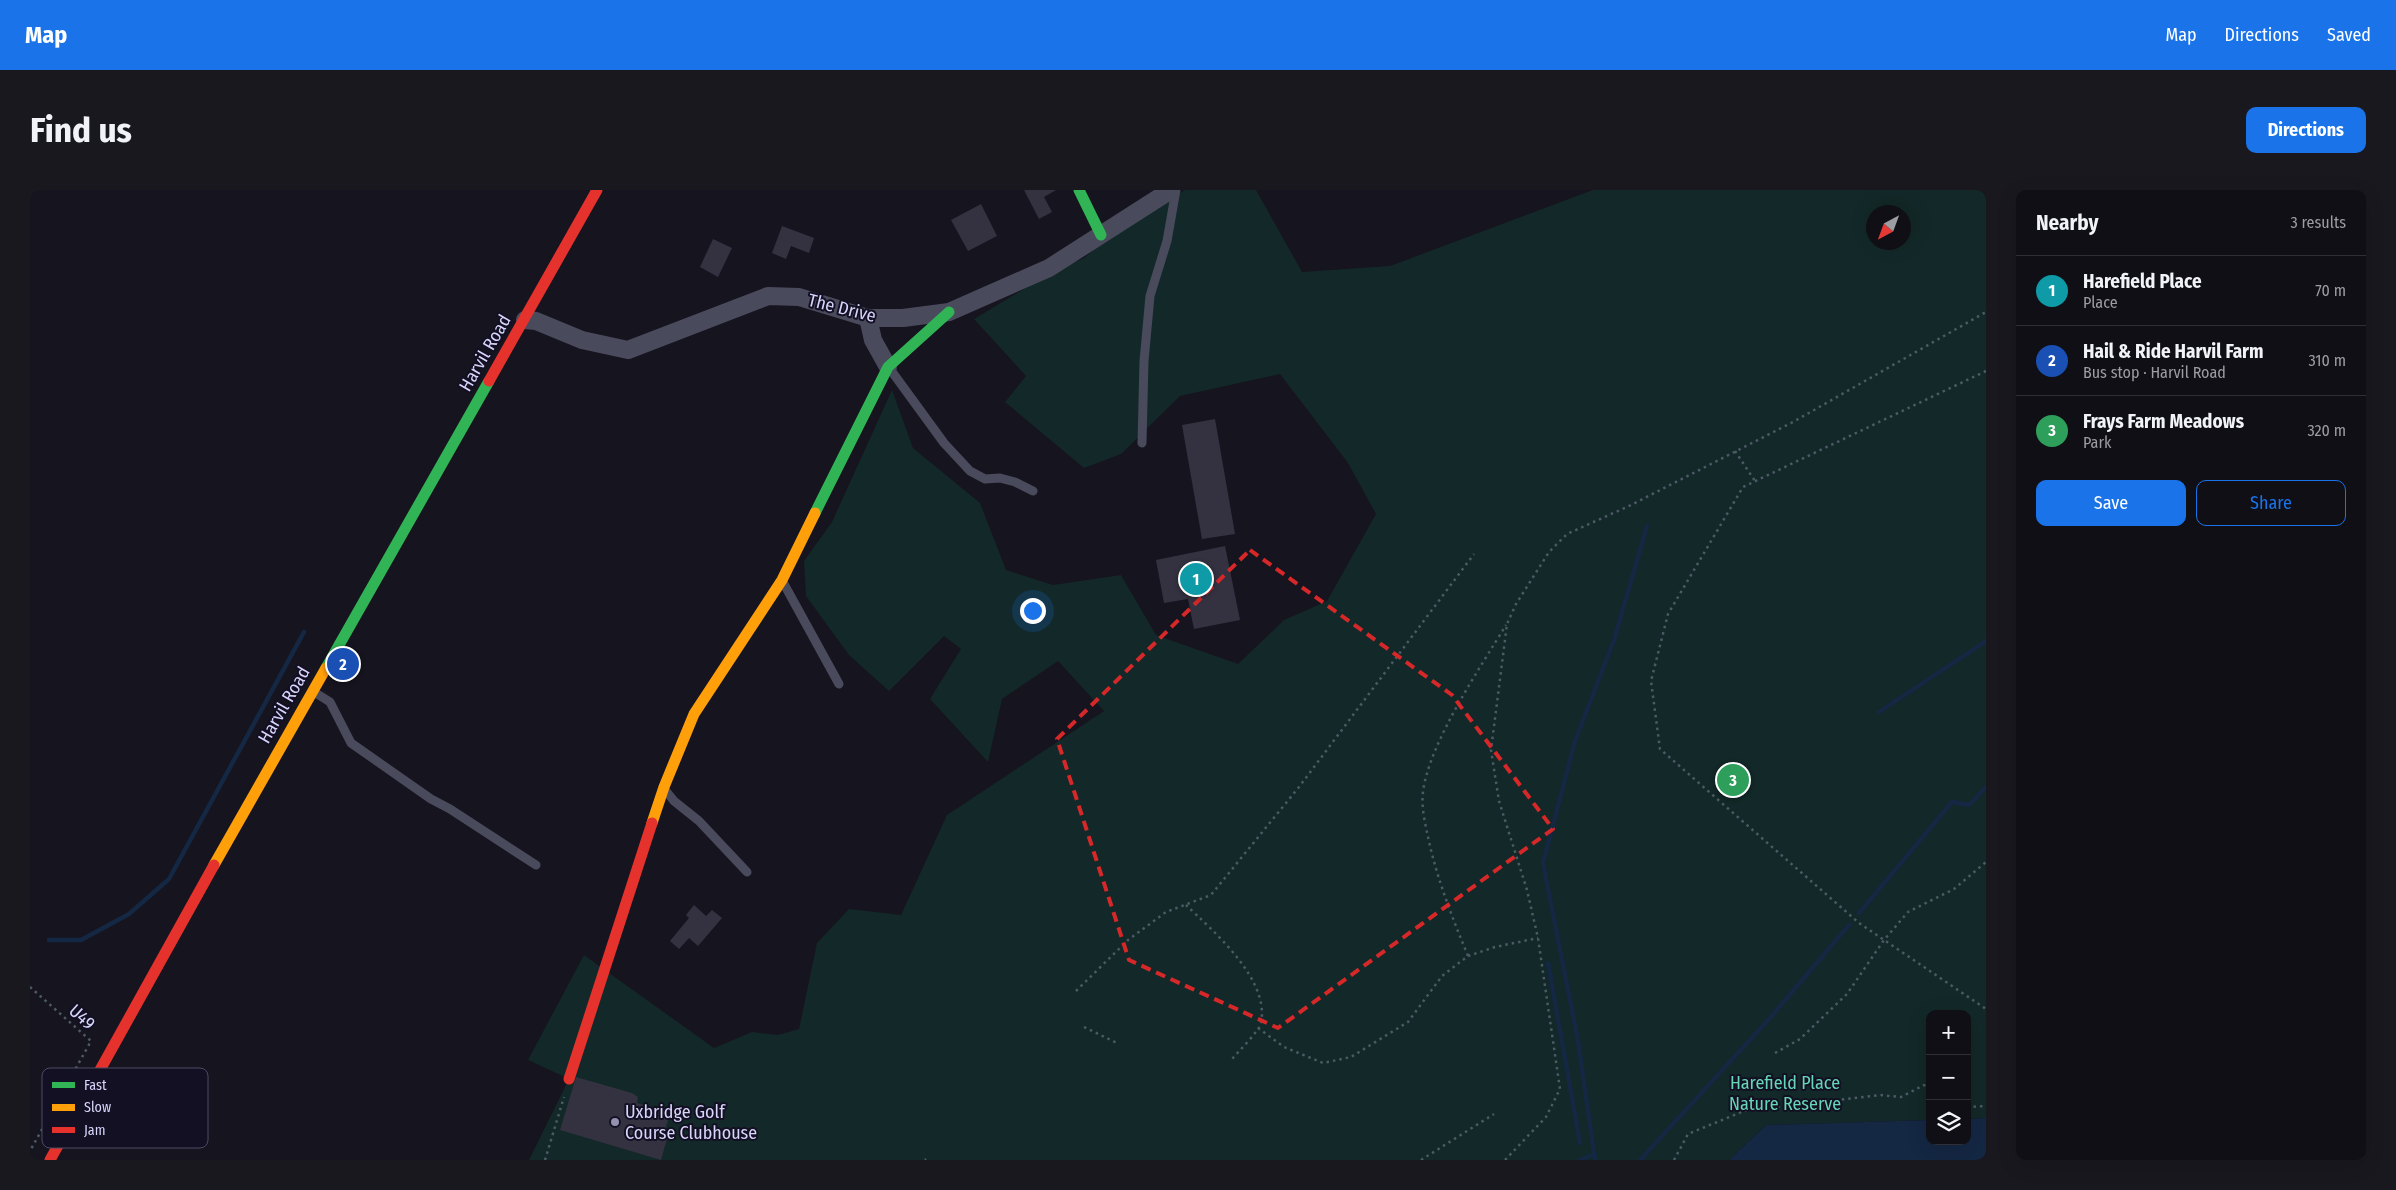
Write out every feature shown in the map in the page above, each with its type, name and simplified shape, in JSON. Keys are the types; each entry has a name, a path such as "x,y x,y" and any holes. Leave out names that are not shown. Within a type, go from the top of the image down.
{"street":[{"name":"Harvil Road","path":"100,1068 430,482 525,320 596,190"},
{"path":"1079,190 1101,235"},
{"name":"The Drive","path":"525,320 536,321 582,340 628,350 768,296 799,297 868,318 903,318 949,312 1049,268 1172,190"},
{"path":"569,1078 664,787 694,714 782,580 888,367 949,312"},
{"path":"868,318 874,340 888,367"},
{"name":"Harvil Road","path":"50,1160 57,1148"}],"lane":[{"path":"1142,443 1144,361 1150,296 1167,241 1176,190"},
{"path":"888,367 944,443 970,471 985,479 1000,478 1015,482 1033,491"},
{"path":"782,580 839,684"},
{"path":"312,690 330,702 351,743 431,799 450,809 536,866"},
{"path":"664,787 674,801 699,821 747,872"}],"path":[{"path":"1468,956 1436,872 1425,822 1423,793 1428,770 1444,733 1507,624 1516,604 1549,552 1566,534 1629,506 1794,422 1986,312"},
{"path":"1986,371 1743,487 1668,614 1651,681 1660,749 1837,905 1884,940 1986,1009"},
{"path":"1735,452 1755,481"},
{"path":"1076,991 1128,940 1166,912 1211,895 1299,787 1474,554"},
{"path":"1506,1160 1546,1117 1560,1089 1538,938 1527,890 1499,801 1491,750 1507,624"},
{"path":"1775,1053 1800,1039 1847,994 1884,940 1908,912 1954,889 1986,862"},
{"path":"1186,905 1233,950 1260,997 1261,1024 1232,1058"},
{"path":"1258,1028 1284,1047 1323,1064 1351,1057 1408,1022 1442,976 1468,956 1495,947 1538,938"},
{"name":"U49","path":"30,987 91,1041 76,1068"},
{"path":"1084,1027 1118,1044"},
{"path":"545,1160 569,1078"},
{"path":"1674,1160 1688,1134 1744,1111 1880,1095 1901,1097 1924,1085 1926,1088"},
{"path":"1971,1107 1985,1106"},
{"path":"1421,1160 1494,1114"},
{"name":"U49","path":"30,1151 42,1129"}],"highlighted area":[{"path":"1250,550 1452,695 1553,829 1278,1028 1129,960 1057,739"}],"green space":[{"name":"Harefield Place Nature Reserve","path":"1185,190 1256,190 1302,272 1390,266 1593,190 1986,190 1986,1118 1971,1119 1971,1010 1926,1010 1926,1120 1766,1125 1729,1160 529,1160 569,1079 528,1060 584,955 714,1048 752,1032 778,1035 799,1029 817,943 849,909 901,915 947,815 1104,711 1058,661 1002,699 988,762 930,699 961,649 944,636 889,691 849,655 806,596 804,561 832,522 892,390 913,448 980,503 1006,570 1053,585 1121,575 1156,635 1238,664 1284,620 1327,601 1376,514 1348,463 1280,374 1180,396 1121,454 1084,468 1005,402 1026,376 974,319 1052,272 1084,258 1105,240"}],"water":[{"path":"1986,1118 1986,1160 1729,1160 1766,1125 1926,1120 1926,1145 1971,1145 1971,1119"}],"building":[{"path":"1024,190 1056,190 1044,197 1052,212 1039,219"},
{"path":"981,204 997,236 968,251 951,220"},
{"path":"782,226 814,238 809,253 791,246 786,259 772,253"},
{"path":"713,239 732,248 718,277 700,267"},
{"path":"1215,419 1235,534 1202,539 1182,425"},
{"path":"1225,546 1240,620 1194,629 1188,599 1164,603 1156,560"},
{"path":"694,905 706,916 712,910 722,918 698,946 689,938 679,949 670,941 689,918 686,915"},
{"name":"Uxbridge Golf Course Clubhouse","path":"576,1077 632,1093 638,1097 637,1103 670,1113 664,1134 668,1135 661,1160 560,1130"}],"waterway":[{"path":"1595,1160 1578,1041 1543,863 1575,741 1614,640 1647,526"},
{"path":"49,940 81,940 129,914 169,879 304,632"},
{"path":"1879,712 1986,641"},
{"path":"1859,913 1952,802 1969,805 1986,787"},
{"path":"1640,1160 1769,1019 1849,925"},
{"path":"1548,963 1580,1143"},
{"path":"1579,1160 1595,1154"}],"traffic: fast":[{"path":"1079,190 1101,235"},
{"path":"815,513 888,367 949,312"},
{"path":"326,668 489,381"}],"traffic: slow":[{"path":"652,823 664,787 694,714 782,580 815,513"},
{"path":"214,865 326,668"}],"traffic: jam":[{"path":"489,381 597,190"},
{"path":"569,1079 652,823"},
{"path":"101,1068 214,865"},
{"path":"50,1160 57,1148"}],"place":[{"name":"Harefield Place","path":"1196,579"},
{"name":"Hail & Ride Harvil Farm","path":"343,664"},
{"name":"Frays Farm Meadows","path":"1733,780"},
{"name":"Uxbridge Golf Course Clubhouse","path":"615,1122"}]}
